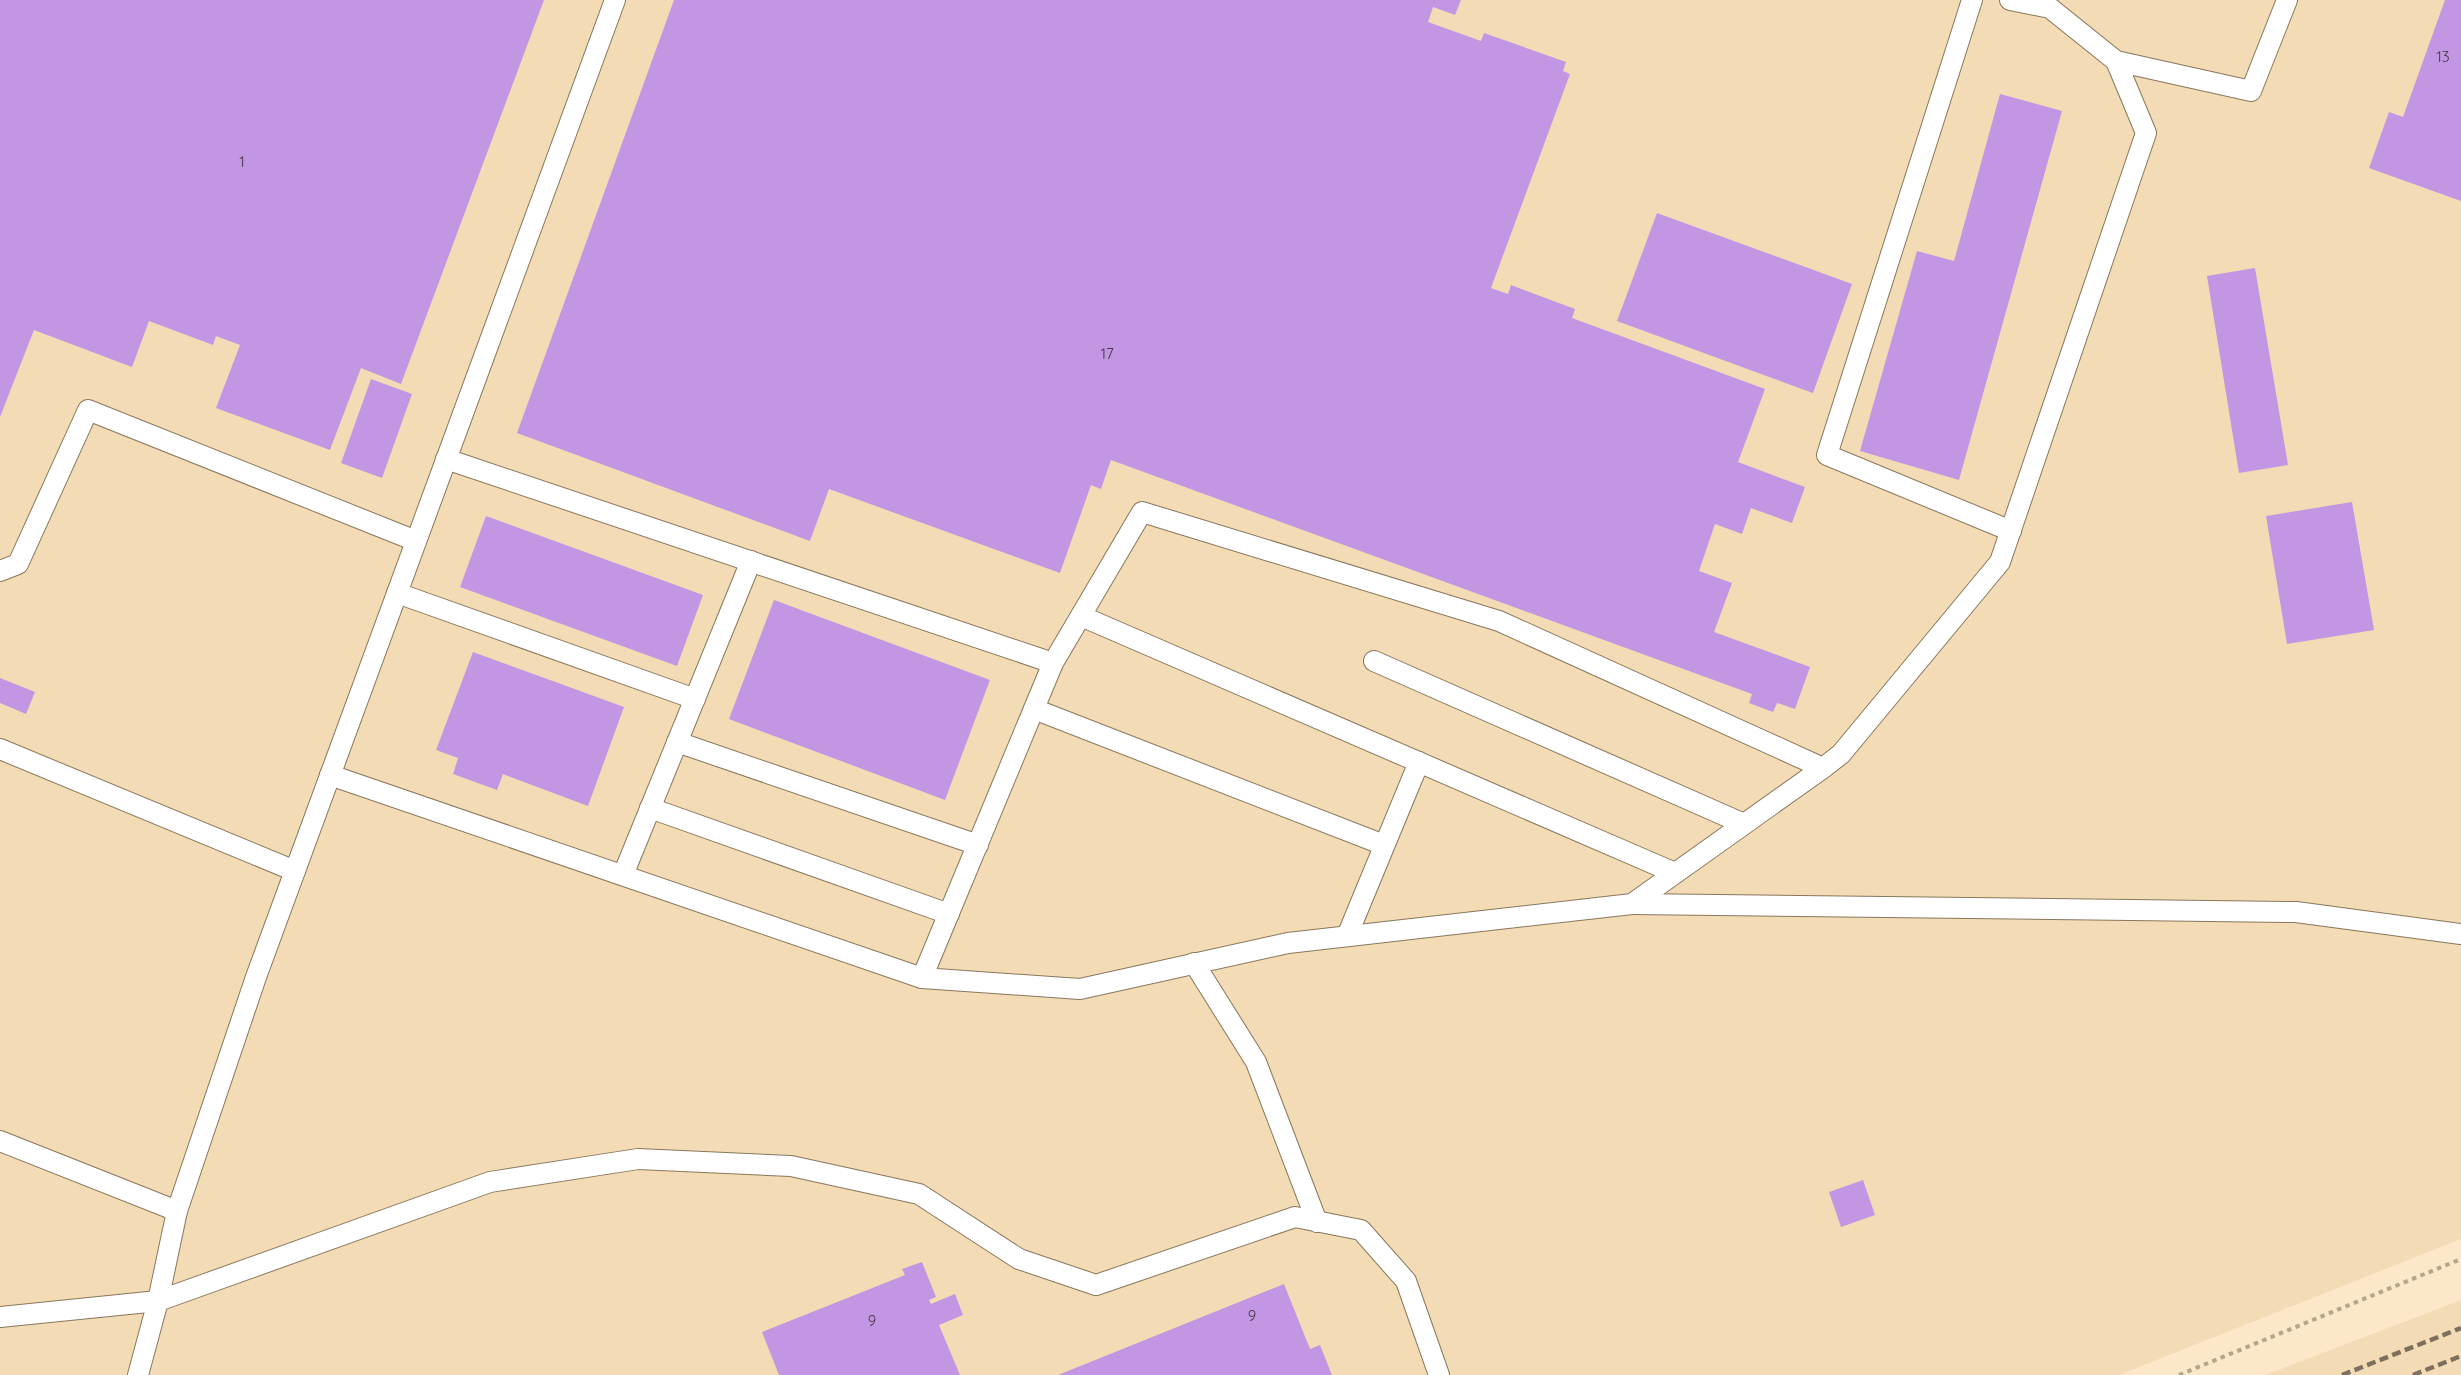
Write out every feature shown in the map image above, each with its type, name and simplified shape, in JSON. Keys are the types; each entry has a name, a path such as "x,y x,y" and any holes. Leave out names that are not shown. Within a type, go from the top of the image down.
{"lane":[{"path":"138,1375 158,1301 177,1211 294,871 615,0"},
{"path":"1972,0 1827,455 2011,531"},
{"path":"2010,0 2050,8 2116,61 2251,91 2287,0"},
{"path":"1632,904 1842,754 2000,562 2146,133 2116,61"},
{"path":"0,571 18,564 88,410 416,541"},
{"path":"446,459 1053,663"},
{"path":"922,978 1053,663 1142,512 1499,621 1823,768"},
{"path":"623,875 751,561"},
{"path":"397,593 695,699"},
{"path":"1081,616 1675,873"},
{"path":"1374,661 1744,824"},
{"path":"1034,709 1384,845"},
{"path":"677,742 978,845"},
{"path":"0,749 294,871"},
{"path":"1347,936 1419,762"},
{"path":"330,775 922,978 1080,989 1288,943 1632,904 2296,912 2461,934"},
{"path":"650,808 949,914"},
{"path":"1194,963 1256,1062 1317,1222"},
{"path":"0,1141 177,1211"},
{"path":"0,1317 158,1301 490,1182 638,1159 791,1166 919,1194 1019,1259 1096,1286 1295,1217 1361,1230 1406,1281 1439,1375"}],"path":[{"path":"2179,1375 2461,1259"}],"shaded area":[{"path":"0,0 2461,0 2461,1239 2119,1375 0,1375"},
{"path":"2461,1300 2461,1375 2265,1375"}],"building":[{"path":"0,0 544,0 401,384 361,368 330,450 216,408 240,345 216,336 213,345 149,321 132,367 34,330 0,417"},
{"path":"674,0 1461,0 1455,15 1433,7 1428,22 1481,41 1484,33 1566,62 1563,71 1570,74 1491,288 1508,294 1511,285 1575,309 1572,318 1765,389 1738,462 1805,487 1792,523 1751,508 1742,534 1715,524 1699,571 1732,583 1714,632 1810,667 1795,709 1777,703 1773,712 1749,703 1752,694 1111,460 1101,489 1091,485 1060,573 829,489 810,541 517,433"},
{"path":"2445,0 2461,0 2461,201 2369,168 2389,112 2403,117"},
{"path":"2000,94 2062,111 1959,480 1860,451 1917,251 1954,261"},
{"path":"1657,213 1852,284 1813,393 1617,321"},
{"path":"2255,268 2288,465 2239,473 2207,276"},
{"path":"371,379 412,394 382,478 341,463"},
{"path":"2352,502 2374,630 2287,644 2266,516"},
{"path":"486,516 703,595 677,666 460,587"},
{"path":"774,600 990,680 945,800 729,719"},
{"path":"473,652 624,707 588,806 503,774 497,790 453,774 458,758 436,750"},
{"path":"0,678 35,692 26,714 0,703"},
{"path":"1863,1180 1875,1215 1841,1227 1829,1192"},
{"path":"922,1262 936,1297 929,1300 931,1304 955,1294 963,1315 939,1325 960,1375 779,1375 762,1332 905,1275 902,1269"},
{"path":"1284,1284 1310,1349 1320,1345 1332,1375 1058,1375"}],"railway":[{"path":"2342,1375 2461,1328"},
{"path":"2413,1375 2461,1356"}]}
